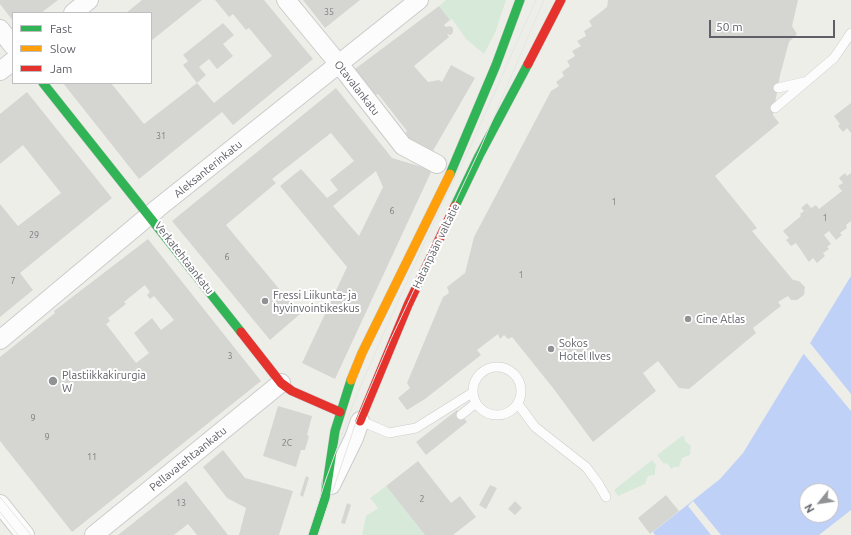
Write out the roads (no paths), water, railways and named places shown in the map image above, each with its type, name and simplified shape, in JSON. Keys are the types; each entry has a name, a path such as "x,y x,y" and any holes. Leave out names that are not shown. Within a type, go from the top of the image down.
{"street":[{"path":"74,12 89,0"},
{"name":"Otavalankatu","path":"286,0 339,64 403,146 437,164"},
{"name":"Aleksanterinkatu","path":"0,340 150,215 419,0"},
{"name":"Hatanpään valtatie","path":"325,498 335,431 352,379 362,354 447,181 496,65 520,0"},
{"name":"Hatanpään valtatie","path":"313,535 325,498 351,445 408,305 466,183 561,0"},
{"path":"0,29 12,45"},
{"path":"0,71 12,62"},
{"name":"Verkatehtaankatu","path":"44,84 150,215 281,383 292,391 340,412"},
{"name":"Pellavatehtaankatu","path":"94,535 281,383"},
{"path":"0,504 25,535"}],"lane":[{"path":"774,108 834,58 851,33"},
{"path":"778,88 808,81"},
{"path":"498,366 513,372 521,387 521,396 518,404 513,410 498,416 490,415 484,412 476,403 472,393 476,378 489,368 498,366"},
{"path":"340,412 389,433 416,428 472,393"},
{"path":"461,415 476,403"},
{"path":"518,404 536,427 586,467 606,497"}],"water":[{"path":"851,276 851,510 839,519 839,483 799,483 799,523 834,523 819,535 655,535 653,532 720,479 743,453"}],"tram line":[{"path":"308,535 353,404 442,204 471,145 536,0"},
{"path":"318,535 357,419 390,341 480,149 544,0"},
{"path":"0,497 31,535"},
{"path":"0,512 18,535"}],"place":[{"name":"Fressi Liikunta- ja hyvinvointikeskus","path":"265,301"},
{"name":"Cine Atlas","path":"688,319"},
{"name":"Sokos Hotel Ilves","path":"551,349"},
{"name":"Plastiikkakirurgia W","path":"53,381"}]}
